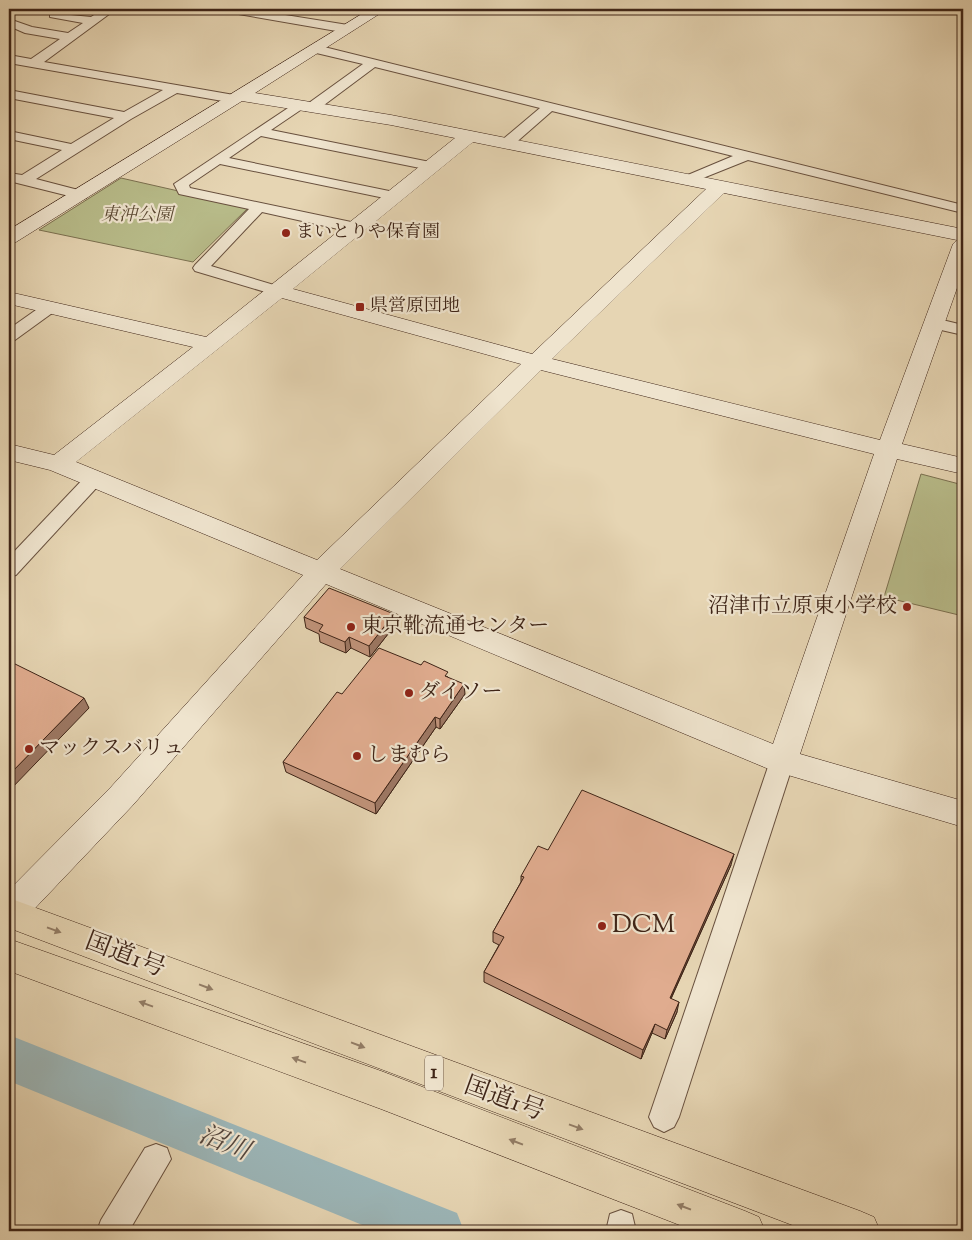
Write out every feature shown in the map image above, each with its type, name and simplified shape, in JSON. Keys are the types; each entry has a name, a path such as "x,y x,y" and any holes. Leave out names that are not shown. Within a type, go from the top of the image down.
{"highway":[{"name":"国道1号","path":"9,912 860,1231"},
{"name":"国道1号","path":"9,954 381,1090 745,1231"}],"street":[{"path":"34,63 110,9"},
{"path":"227,9 348,29"},
{"path":"12,234 81,195 380,9"},
{"path":"54,15 93,21"},
{"path":"9,22 29,30 69,37"},
{"path":"316,50 374,62 963,209"},
{"path":"9,59 237,98 391,120 688,180 962,246 888,450 664,1117"},
{"path":"356,228 184,191 181,184 374,62"},
{"path":"24,180 126,116 176,88"},
{"path":"9,94 126,116"},
{"path":"507,143 550,106"},
{"path":"261,132 430,166"},
{"path":"9,135 74,149"},
{"path":"58,464 208,344 278,291 469,136"},
{"path":"688,180 748,155"},
{"path":"219,160 394,196"},
{"path":"9,177 81,195"},
{"path":"9,912 122,796 322,571 412,481 719,187"},
{"path":"259,207 201,268 538,362 888,450 907,452 963,466"},
{"path":"9,298 208,344"},
{"path":"9,336 49,308"},
{"path":"934,323 963,330"},
{"path":"9,452 58,464 782,761 963,814"},
{"path":"9,570 94,480"},
{"path":"112,1231 156,1159"}],"green space":[{"name":"東沖公園","path":"121,178 249,207 193,262 39,230"},
{"path":"921,474 963,485 963,616 884,597"}],"building":[{"name":"東京靴流通センター","path":"329,588 394,614 369,646 349,637 345,642 319,631 323,625 304,617"},
{"path":"379,648 421,665 424,661 448,672 445,676 464,684 440,719 435,717 375,803 283,762 337,692 342,694"},
{"name":"マックスバリュ","path":"9,661 84,698 9,775"},
{"name":"DCM","path":"582,790 734,854 670,998 679,1002 667,1030 655,1024 643,1050 484,972 504,937 493,932 524,877 521,876 538,846 548,850"}],"waterway":[{"name":"沼川","path":"9,1058 439,1231"}],"place":[{"name":"まいとりや保育園","path":"286,233"},
{"name":"県営原団地","path":"360,307"},
{"name":"沼津市立原東小学校","path":"907,607"},
{"name":"東京靴流通センター","path":"351,627"},
{"name":"ダイソー","path":"409,693"},
{"name":"マックスバリュ","path":"29,749"},
{"name":"しまむら","path":"357,756"},
{"name":"DCM","path":"602,926"}]}
